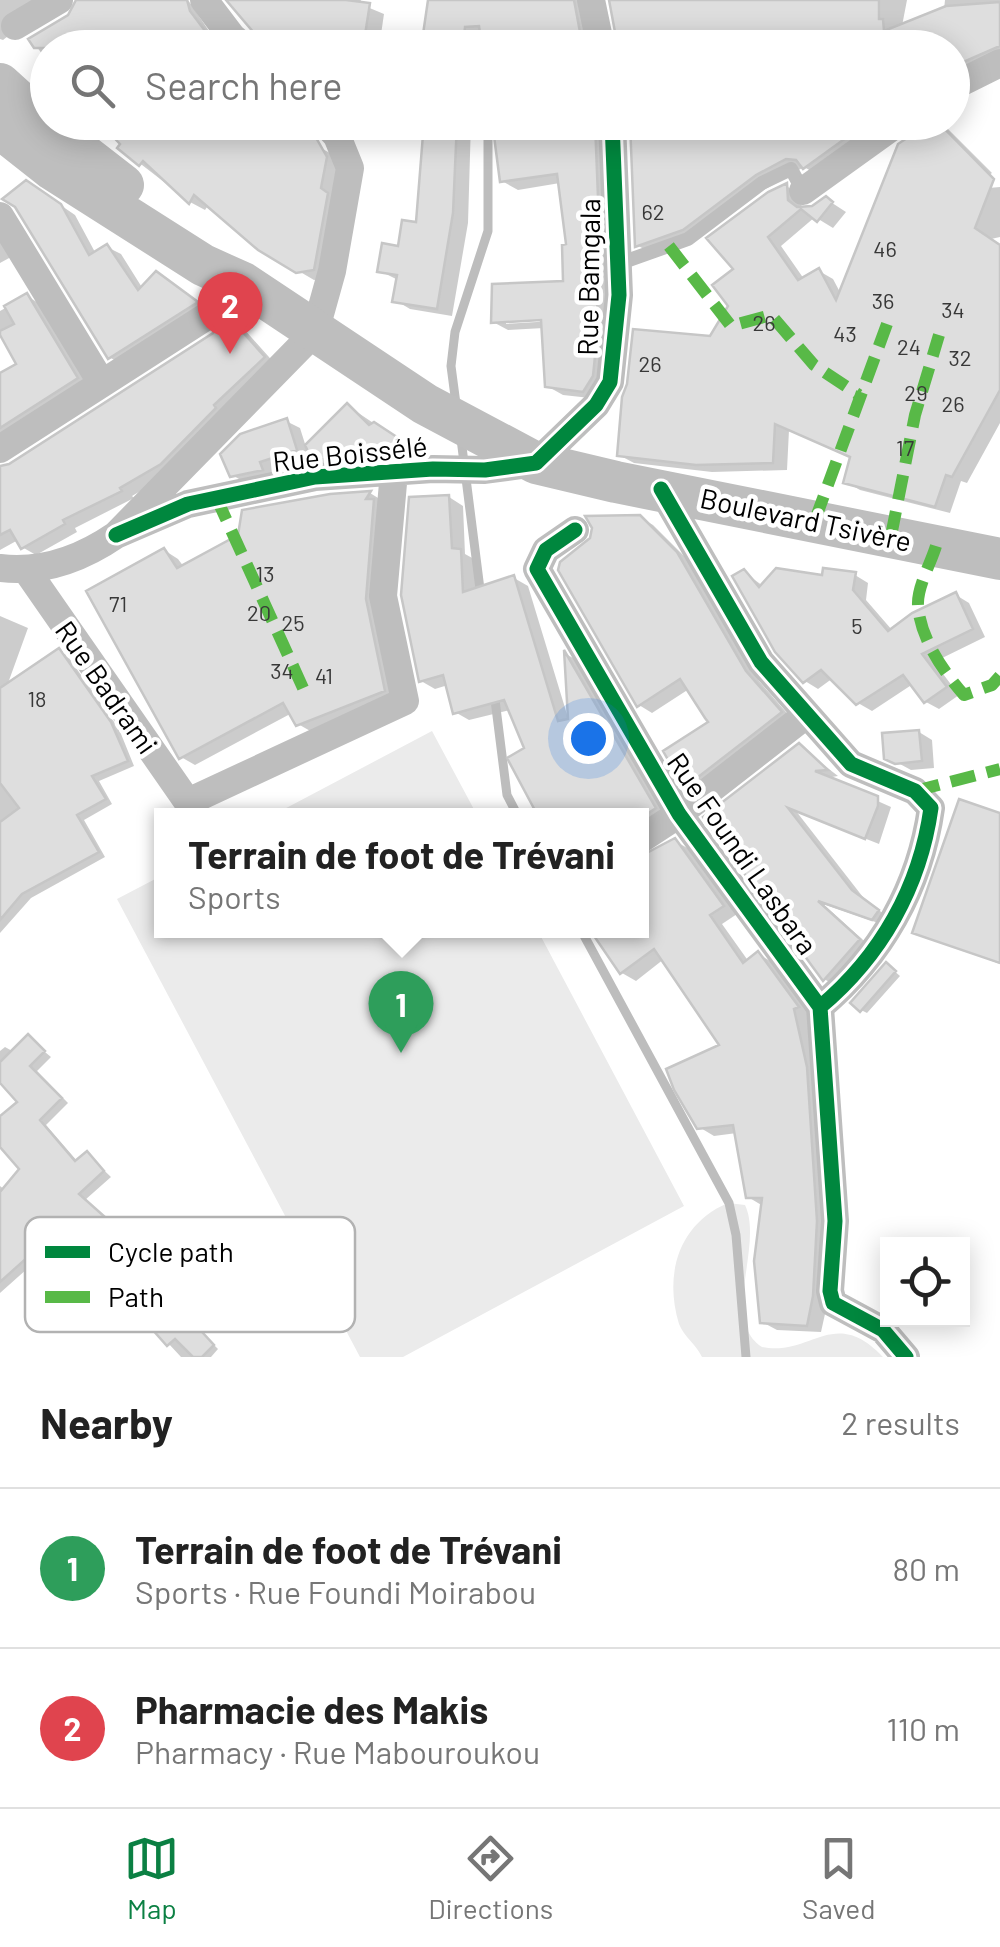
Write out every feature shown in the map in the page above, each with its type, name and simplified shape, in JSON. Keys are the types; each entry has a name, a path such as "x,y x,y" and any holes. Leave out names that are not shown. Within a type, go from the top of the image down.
{"main road":[{"path":"0,84 30,113"},
{"path":"0,128 52,169 202,265 243,283 315,332"},
{"path":"64,140 214,251 243,283"},
{"name":"Boulevard Tsivère","path":"315,332 425,404 492,456 1000,559"}],"street":[{"path":"15,26 59,0"},
{"path":"204,0 226,30"},
{"path":"592,0 598,30"},
{"path":"970,78 1000,63"},
{"path":"13,570 92,552 116,535 315,332 332,270 350,168 339,140"},
{"name":"Rue Bamgala","path":"536,463 596,404 610,382 618,295 613,140"},
{"path":"804,191 874,140"},
{"path":"0,216 101,382"},
{"path":"0,448 204,318"},
{"name":"Rue Boissélé","path":"116,535 188,504 243,490 315,477 433,469 492,456"},
{"name":"Rue Badrami","path":"194,808 406,701 383,596 394,472"},
{"path":"661,489 761,662 851,764 915,791 931,808 922,853 898,913 875,952 820,1007 835,1221 832,1302 883,1330 906,1357"},
{"name":"Rue Foundi Lasbara","path":"575,530 546,550 538,569 679,814 820,1007"},
{"name":"Rue Badrami","path":"13,570 191,808"},
{"path":"649,834 806,714"}],"lane":[{"path":"618,264 688,239 762,183 791,168 804,191"}],"shaded area":[{"path":"432,731 473,808 286,808"},
{"path":"154,880 154,938 542,938 684,1206 403,1357 360,1357 347,1332 355,1332 355,1217 286,1217 117,899"},
{"path":"728,1203 745,1205 749,1221 744,1319 750,1335 762,1347 779,1348 822,1336 850,1335 866,1342 883,1357 702,1357 679,1324 673,1287 675,1270 679,1253 697,1224"}],"building":[{"path":"76,0 187,0 204,30 43,30 68,15"},
{"path":"226,0 370,3 366,30 252,30"},
{"path":"428,0 574,0 580,30 480,30 479,26 424,30"},
{"path":"609,0 879,0 879,19 883,19 884,30 615,30"},
{"path":"1000,2 1000,46 970,59 970,30 886,30 946,6"},
{"path":"116,140 317,140 327,157 321,188 328,193 314,270 296,273 258,250 194,195 189,204 143,161 139,166 117,148 120,144"},
{"path":"423,140 456,140 453,213 437,309 392,302 397,275 377,272 382,243 398,246 402,220 416,222"},
{"path":"495,140 596,140 601,272 596,274 598,327 593,376 583,392 545,387 541,320 491,323 492,284 563,281 562,245 566,244 557,174 500,182"},
{"path":"631,140 843,140 803,169 796,160 786,159 756,175 683,230 635,247"},
{"path":"904,140 956,140 994,179 975,228 1000,245 1000,390 952,477 946,475 935,507 843,483 850,457 775,424 773,463 696,465 617,456 633,329 710,336 728,306 712,285 733,269 706,238 768,192 787,183 788,200 797,207 812,206 826,196 833,202 817,222 801,209 768,237 798,280 819,268 836,300 898,144"},
{"path":"26,180 61,204 89,255 107,244 138,290 156,271 198,302 108,359 15,207 2,199"},
{"path":"27,293 78,378 0,428 0,373 16,364 0,335 0,331 14,324 4,306"},
{"path":"229,317 265,357 214,405 216,408 161,464 21,549 10,530 0,535 0,466 9,464 213,333 221,319 224,322"},
{"path":"347,403 369,425 374,422 403,441 394,454 312,460 305,445"},
{"path":"287,418 297,450 260,462 263,470 230,477 220,454 240,434"},
{"path":"371,491 366,499 374,499 366,599 385,691 296,726 283,703 179,759 86,591 164,548 177,568 238,535 242,510 330,494"},
{"path":"449,495 452,548 461,549 463,592 514,575 558,721 568,719 564,650 656,808 649,813 649,808 534,808 507,758 524,748 504,700 453,714 443,675 419,682 401,595 409,497"},
{"path":"640,515 677,552 746,671 782,712 684,788 663,751 708,722 680,679 637,707 558,570 560,562 590,538 592,528 585,516"},
{"path":"776,568 822,575 823,568 856,572 853,590 888,631 912,613 956,592 973,629 922,654 947,687 924,703 903,675 856,705 821,670 803,683 775,652 732,576 744,569 759,587"},
{"path":"59,648 111,722 128,761 92,776 106,799 77,815 99,852 22,894 0,920 0,822 19,808 0,783 0,688"},
{"path":"919,730 922,761 895,764 884,759 882,733"},
{"path":"799,743 828,770 815,771 878,796 865,839 788,808 852,890 879,910 872,920 818,901 860,939 823,981 703,817"},
{"path":"959,799 1000,813 1000,963 912,933"},
{"path":"675,838 724,906 710,915 743,963 758,951 799,1007 794,1009 807,1067 817,1221 813,1296 807,1326 760,1323 754,1261 762,1198 746,1198 733,1125 697,1129 666,1069 719,1045 654,949 620,974 595,938 649,938 649,852"},
{"path":"886,962 896,971 860,1012 850,1003"},
{"path":"28,1034 45,1051 30,1066 62,1098 40,1120 75,1161 87,1151 104,1171 79,1194 105,1217 25,1217 25,1260 0,1282 0,1192 19,1169 0,1147 0,1116 17,1102 0,1083 0,1062"},
{"path":"155,1332 202,1332 214,1345 202,1357 193,1357 175,1339 167,1346"}],"waterway":[{"path":"456,404 451,366 455,332 488,231 488,140"},
{"path":"461,439 481,597"},
{"path":"494,692 507,795 514,808"},
{"path":"585,938 729,1203 736,1235 746,1357"}],"marked path":[{"path":"669,246 731,326 771,315 814,365 859,395"},
{"path":"815,520 887,324"},
{"path":"891,536 915,415 939,335"},
{"path":"216,497 308,699"},
{"path":"936,546 918,598 928,642 964,695 992,685 1000,676"},
{"path":"915,791 1000,769"}],"cycle path":[{"path":"116,535 188,504 315,477 433,469 485,470 536,463 596,405 610,382 619,295 613,140"},
{"path":"661,489 761,662 851,764 915,791 931,808 918,865 894,918 862,966 820,1007"},
{"path":"575,530 546,550 537,569 679,814 820,1007 835,1221 830,1291 833,1303 883,1330 906,1357"}],"place":[{"name":"Pharmacie des Makis","path":"230,354"},
{"name":"Terrain de foot de Trévani","path":"401,1053"}]}
